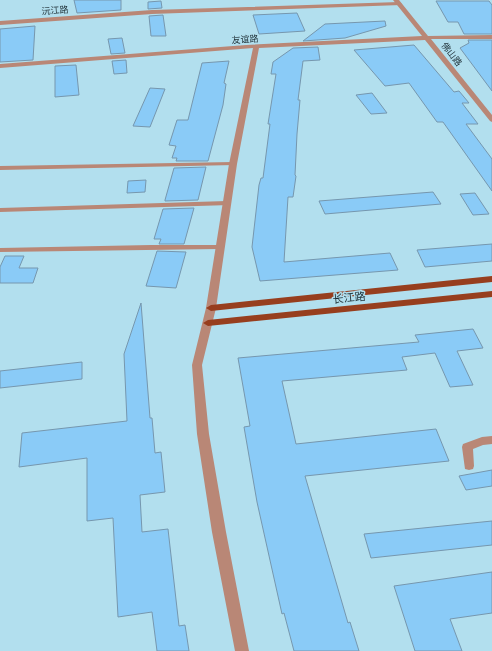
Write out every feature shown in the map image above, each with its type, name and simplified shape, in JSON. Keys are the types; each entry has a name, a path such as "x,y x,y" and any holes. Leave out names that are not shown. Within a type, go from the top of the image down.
{"main road":[{"name":"长江路","path":"211,308 492,279"},
{"name":"长江路","path":"208,323 492,294"}],"street":[{"name":"沅江路","path":"0,23 152,12 398,2"},
{"name":"佛山路","path":"398,2 492,120"},
{"name":"友谊路","path":"0,66 256,47 427,37 492,37"},
{"path":"242,651 219,532 203,434 197,364 211,308 219,247 228,203 233,164 256,47"}],"lane":[{"path":"0,168 233,164"},
{"path":"0,210 228,203"},
{"path":"0,250 219,247"},
{"path":"469,466 467,447 482,440 492,440"}],"building":[{"path":"74,0 121,0 121,10 77,13"},
{"path":"161,1 162,8 148,9 148,2"},
{"path":"436,1 489,1 492,5 492,34 464,34 458,22 448,22"},
{"path":"297,13 305,31 259,34 253,15"},
{"path":"163,15 166,36 151,36 149,16"},
{"path":"385,21 386,26 345,38 303,41 325,24"},
{"path":"35,26 33,60 0,62 0,29"},
{"path":"122,38 125,53 111,54 108,39"},
{"path":"468,40 492,40 492,91 460,48 469,43"},
{"path":"414,45 454,92 459,91 469,103 462,103 478,124 466,124 492,159 492,191 443,122 437,122 409,83 385,86 354,50"},
{"path":"318,47 320,60 303,61 298,100 300,100 297,134 296,176 293,197 288,197 284,262 390,253 398,270 260,281 252,247 259,185 261,178 263,178 270,124 268,124 276,74 271,74 273,62 293,48"},
{"path":"126,60 127,73 114,74 112,61"},
{"path":"229,61 224,83 226,84 223,105 208,161 176,161 177,158 172,158 176,146 169,145 177,120 188,120 202,63"},
{"path":"76,65 79,95 55,97 55,66"},
{"path":"150,88 165,89 150,127 133,126"},
{"path":"372,93 387,113 371,114 356,95"},
{"path":"206,167 198,200 165,201 174,168"},
{"path":"146,180 145,192 127,193 128,181"},
{"path":"433,192 441,204 325,214 319,201"},
{"path":"475,193 489,214 473,215 460,194"},
{"path":"194,208 184,244 159,244 161,239 154,239 163,209"},
{"path":"492,244 492,261 425,267 417,250"},
{"path":"157,251 186,252 176,288 146,286"},
{"path":"5,256 24,256 19,268 38,268 33,283 0,283 0,267"},
{"path":"141,303 150,418 152,418 155,453 161,452 165,492 140,495 142,532 168,529 179,626 185,625 189,651 157,651 152,612 118,617 113,518 87,521 87,458 19,467 22,433 127,421 124,354"},
{"path":"473,329 483,348 457,351 473,385 450,387 435,353 402,357 407,370 282,381 296,444 436,429 449,461 305,476 348,623 350,622 359,651 294,651 284,613 282,614 257,502 244,427 250,426 238,358 419,342 415,335"},
{"path":"82,362 82,379 0,388 0,371"},
{"path":"492,470 492,486 466,490 459,476"},
{"path":"492,521 492,545 371,558 364,534"},
{"path":"492,572 492,613 450,619 462,651 415,651 394,586"}]}
